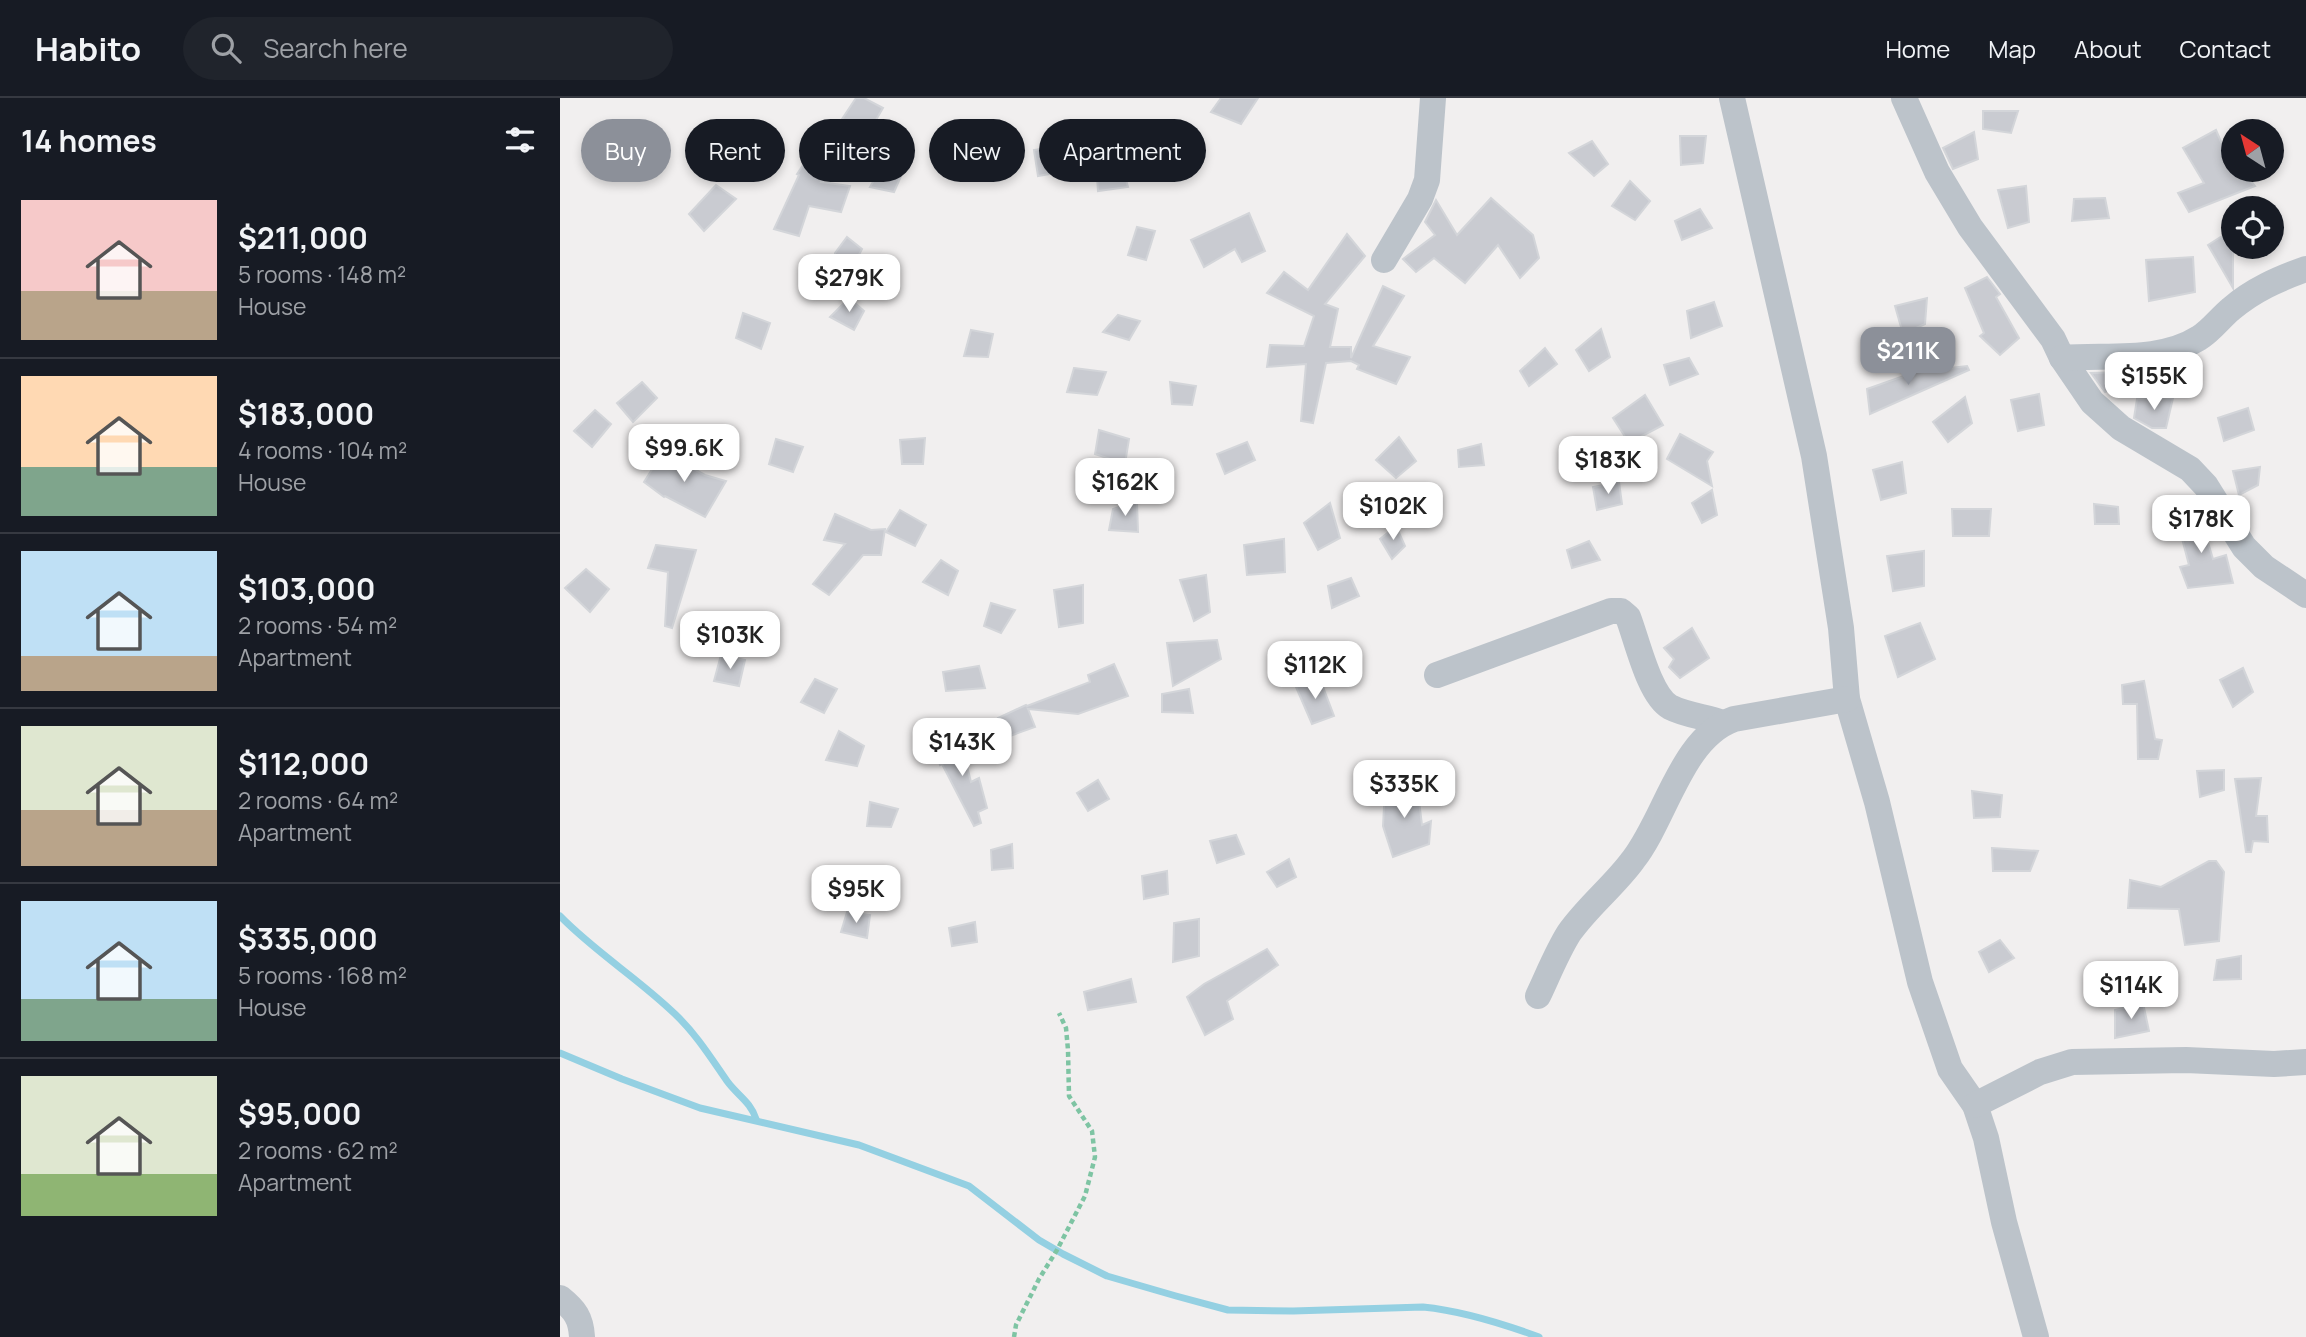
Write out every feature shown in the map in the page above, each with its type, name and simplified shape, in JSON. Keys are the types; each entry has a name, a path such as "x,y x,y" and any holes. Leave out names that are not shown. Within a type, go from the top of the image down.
{"street":[{"path":"1384,260 1420,199 1427,180 1433,98"},
{"path":"1732,98 1814,456 1840,628 1847,699 1877,802 1920,982 1950,1069 1975,1105 1986,1138 2004,1222 2036,1337"},
{"path":"1904,98 1937,172 1970,227 2053,339 2062,358 2092,402 2121,428 2190,469 2206,486 2244,547 2264,567 2306,595"},
{"path":"2062,358 2155,353 2176,349 2199,338 2254,292 2278,279 2306,269"},
{"path":"1437,675 1611,611 1621,611 1628,617 1653,687 1661,700 1672,708 1723,723"},
{"path":"1538,996 1569,934 1633,862 1649,837 1686,764 1704,738 1723,723 1734,719 1847,699"},
{"path":"1975,1105 2040,1072 2072,1062 2306,1062"},
{"path":"560,1298 576,1311 581,1323 582,1337"}],"path":[{"path":"1014,1337 1016,1325 1039,1279 1085,1196 1095,1157 1093,1131 1069,1096 1069,1050 1066,1028 1059,1013"}],"building":[{"path":"856,98 864,98 883,108 877,119 842,119"},
{"path":"1221,98 1258,98 1241,124 1211,112"},
{"path":"1983,111 2018,111 2011,133 1983,129"},
{"path":"2216,130 2221,142 2221,182 2252,182 2255,186 2230,196 2221,196 2221,199 2189,212 2178,193 2204,183 2183,148"},
{"path":"1974,132 1978,159 1953,169 1943,148"},
{"path":"1680,136 1706,136 1703,163 1681,165"},
{"path":"1592,141 1608,164 1594,176 1569,153"},
{"path":"1039,149 1039,176 1038,176 1034,150"},
{"path":"799,175 799,182 850,186 841,212 809,206 799,236 774,229"},
{"path":"1630,181 1650,201 1635,220 1612,206"},
{"path":"873,182 898,182 894,192 870,187"},
{"path":"1097,182 1127,182 1128,187 1098,191"},
{"path":"716,185 736,199 704,231 689,214"},
{"path":"2026,186 2029,222 2008,228 1998,190"},
{"path":"1491,198 1533,235 1539,258 1520,278 1498,245 1465,283 1434,258 1416,272 1403,259 1435,235 1425,222 1436,200 1457,235"},
{"path":"2105,198 2109,218 2072,221 2074,199"},
{"path":"1700,209 1712,228 1682,240 1675,221"},
{"path":"1249,213 1265,251 1242,262 1235,249 1204,267 1191,240"},
{"path":"1137,227 1155,231 1146,260 1128,255"},
{"path":"1347,234 1365,256 1325,304 1338,309 1330,347 1351,347 1351,358 1383,286 1404,296 1373,346 1410,357 1396,384 1357,369 1359,365 1351,361 1326,363 1313,423 1301,421 1306,364 1267,367 1270,345 1304,346 1314,316 1267,293 1284,272 1308,290"},
{"path":"847,237 862,249 851,270 835,262 835,253"},
{"path":"2221,237 2221,259 2233,259 2233,288 2208,245"},
{"path":"2193,257 2195,292 2149,301 2146,260"},
{"path":"1987,277 2000,294 1996,297 2019,338 2000,355 1980,336 1984,333 1965,288"},
{"path":"849,298 864,311 854,330 830,317"},
{"path":"1927,298 1925,324 1903,334 1895,306"},
{"path":"1714,302 1722,326 1691,338 1687,311"},
{"path":"743,313 770,323 761,349 736,338"},
{"path":"1118,315 1140,321 1129,340 1103,332"},
{"path":"1601,329 1610,357 1589,371 1576,350"},
{"path":"971,330 993,334 988,357 964,356"},
{"path":"1545,348 1557,364 1529,386 1520,371"},
{"path":"1689,358 1698,374 1670,385 1664,365"},
{"path":"1967,366 1969,370 1870,414 1867,389 1915,372"},
{"path":"1074,368 1106,372 1097,395 1067,392"},
{"path":"2129,372 2131,381 2105,392 2091,373"},
{"path":"642,382 657,398 633,422 617,403"},
{"path":"1170,382 1196,386 1192,405 1172,404"},
{"path":"2039,394 2044,425 2018,431 2011,400"},
{"path":"1645,395 1663,425 1629,443 1613,418"},
{"path":"1965,397 1972,423 1948,442 1933,422"},
{"path":"2173,398 2166,428 2152,428 2134,418 2137,399"},
{"path":"2248,408 2254,430 2224,441 2218,418"},
{"path":"595,410 611,424 592,447 574,431"},
{"path":"1099,430 1129,439 1125,464 1095,454"},
{"path":"1680,434 1713,452 1707,461 1712,486 1667,459"},
{"path":"1399,437 1416,461 1396,478 1376,460"},
{"path":"925,438 923,464 902,464 900,440"},
{"path":"776,439 803,447 793,472 769,464"},
{"path":"1247,442 1255,460 1225,474 1217,454"},
{"path":"1481,444 1484,465 1459,467 1458,450"},
{"path":"663,452 705,475 726,481 705,517 664,497 644,482"},
{"path":"1902,462 1906,493 1881,500 1873,470"},
{"path":"2260,467 2258,485 2239,495 2233,471"},
{"path":"1619,482 1622,504 1597,510 1593,487"},
{"path":"1712,490 1717,515 1702,523 1692,503"},
{"path":"1137,501 1138,532 1109,530 1113,509"},
{"path":"1330,503 1340,538 1318,550 1304,523"},
{"path":"2094,504 2118,507 2119,524 2095,524"},
{"path":"1952,509 1991,509 1989,536 1953,536"},
{"path":"2198,509 2213,559 2226,555 2233,583 2188,588 2180,567 2189,565 2176,516"},
{"path":"900,510 926,525 915,546 886,532"},
{"path":"835,514 871,530 885,529 881,555 863,555 829,595 813,584 845,544 824,540"},
{"path":"1396,526 1405,546 1392,559 1380,539"},
{"path":"1284,539 1285,572 1247,575 1244,545"},
{"path":"1589,541 1600,560 1572,568 1567,550"},
{"path":"656,545 696,550 672,628 665,626 668,572 648,568"},
{"path":"1924,551 1924,586 1893,591 1887,556"},
{"path":"941,560 958,571 948,595 923,582"},
{"path":"586,569 609,589 590,612 565,588"},
{"path":"1206,575 1210,612 1194,621 1180,580"},
{"path":"1351,578 1359,596 1332,608 1328,586"},
{"path":"1083,585 1083,623 1059,627 1054,590"},
{"path":"991,603 1015,610 1001,633 984,626"},
{"path":"1920,623 1935,659 1898,677 1885,636"},
{"path":"1692,628 1709,658 1680,678 1669,667 1674,659 1664,648"},
{"path":"1217,640 1221,659 1173,686 1167,643"},
{"path":"721,655 745,660 739,686 714,681"},
{"path":"1114,664 1128,696 1078,714 1028,709 1035,727 1007,737 998,718 1090,682 1088,675"},
{"path":"979,666 985,688 946,691 943,672"},
{"path":"2243,668 2253,692 2233,707 2220,680"},
{"path":"815,679 837,689 824,713 801,702"},
{"path":"1320,679 1334,716 1312,724 1296,687"},
{"path":"2144,681 2155,739 2162,740 2158,759 2138,759 2137,704 2123,704 2122,685"},
{"path":"1189,689 1193,713 1162,712 1162,694"},
{"path":"839,731 864,746 857,766 826,760"},
{"path":"960,738 971,782 979,778 987,808 978,812 981,823 974,826 942,764 940,765 934,745"},
{"path":"2224,770 2224,790 2200,797 2197,771"},
{"path":"2261,778 2256,816 2267,816 2268,842 2253,841 2251,852 2246,852 2235,779"},
{"path":"1098,780 1109,799 1088,811 1077,793"},
{"path":"1417,784 1422,825 1431,821 1429,844 1393,857 1383,826 1385,788"},
{"path":"1972,791 2002,795 2000,817 1974,818"},
{"path":"870,802 898,809 891,827 867,826"},
{"path":"1236,835 1244,854 1217,863 1210,841"},
{"path":"1012,844 1013,868 992,870 991,850"},
{"path":"1992,848 2038,851 2030,871 1993,871"},
{"path":"1289,859 1296,877 1277,887 1267,872"},
{"path":"2209,861 2216,861 2224,872 2219,941 2185,945 2179,909 2128,908 2130,880 2161,887"},
{"path":"859,867 887,870 881,898 859,895"},
{"path":"1167,871 1168,894 1144,899 1142,876"},
{"path":"847,912 870,915 867,938 841,932"},
{"path":"1199,919 1199,956 1173,962 1174,923"},
{"path":"975,922 977,942 952,946 949,928"},
{"path":"2000,940 2014,958 1989,972 1979,952"},
{"path":"1267,949 1278,965 1227,1001 1233,1019 1205,1035 1187,997 1204,984"},
{"path":"2241,956 2241,979 2214,980 2217,960"},
{"path":"1131,979 1136,1002 1088,1010 1084,992"},
{"path":"2143,1003 2149,1031 2115,1038 2115,1010"}],"waterway":[{"path":"560,916 683,1022 747,1103 756,1119"},
{"path":"560,1053 700,1108 859,1145 969,1186 1039,1240 1107,1276 1228,1310 1423,1307 1482,1318 1539,1337"}]}
